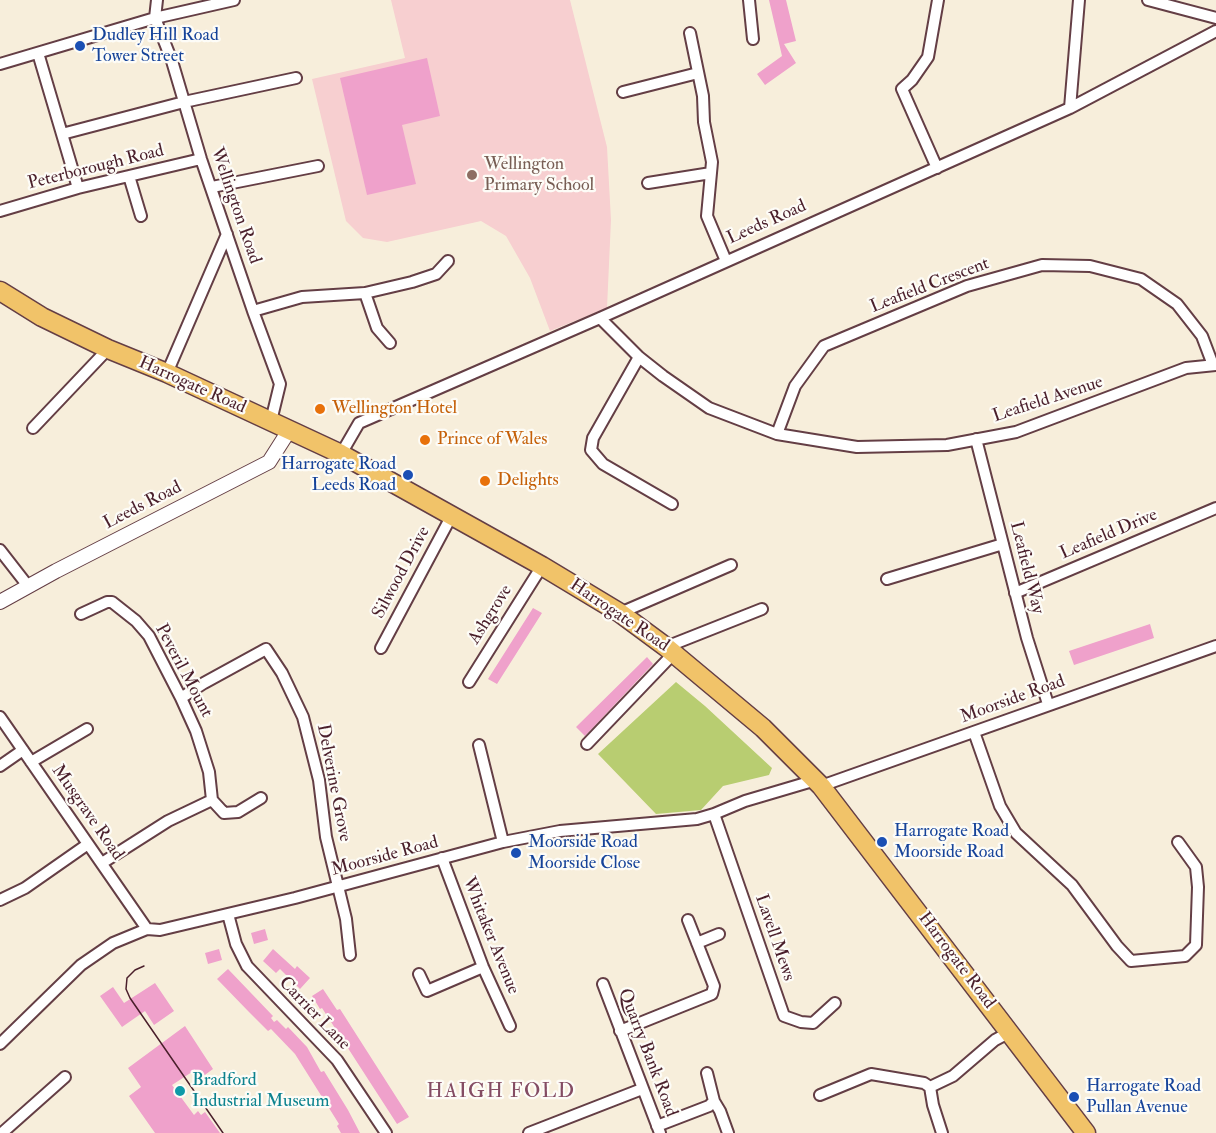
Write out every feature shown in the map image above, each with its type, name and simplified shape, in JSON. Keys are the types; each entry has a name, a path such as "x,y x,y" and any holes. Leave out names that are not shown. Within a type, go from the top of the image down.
{"highway":[{"name":"Harrogate Road","path":"0,291 42,317 108,349 167,373 341,454 542,566 620,613 670,650 763,728 819,783 1086,1133"}],"street":[{"path":"154,18 157,0"},
{"path":"0,64 154,18 234,0"},
{"path":"749,0 753,39"},
{"path":"937,168 902,89 912,80 928,57 938,0"},
{"path":"1070,108 1079,0"},
{"path":"1148,0 1216,18"},
{"name":"Wellington Road","path":"154,18 172,61 201,159 280,384 271,421"},
{"name":"Leeds Road","path":"341,454 359,423 1070,108 1216,31"},
{"path":"690,33 703,96 704,123 712,162 707,216 726,261"},
{"path":"38,53 78,188"},
{"path":"623,92 698,73"},
{"path":"62,134 184,102 296,78"},
{"name":"Peterborough Road","path":"0,211 78,188 201,159"},
{"path":"212,187 318,166"},
{"path":"648,183 711,173"},
{"path":"129,176 141,216"},
{"path":"167,373 227,234"},
{"path":"253,311 302,297 365,293 436,274 447,261"},
{"name":"Leafield Crescent","path":"777,434 795,386 824,346 967,286 1042,265 1090,266 1141,279 1177,304 1202,336 1215,365"},
{"path":"365,293 377,328 390,343"},
{"name":"Leafield Avenue","path":"600,318 639,357 709,408 777,434 857,447 947,445 1016,432 1186,368 1215,365"},
{"path":"33,428 108,349"},
{"path":"639,357 593,438 591,450 603,464 672,504"},
{"name":"Leeds Road","path":"0,602 269,462 290,429"},
{"name":"Leafield Way","path":"976,439 1027,638 1048,704"},
{"name":"Leafield Drive","path":"1016,593 1216,508"},
{"name":"Silwood Drive","path":"381,648 452,515"},
{"path":"887,579 1003,544"},
{"path":"0,550 28,586"},
{"path":"620,613 731,565"},
{"name":"Ashgrove","path":"469,682 542,566"},
{"name":"Peveril Mount","path":"81,614 107,602 112,602 136,621 149,636 196,732 208,772 212,800"},
{"path":"586,744 670,650 762,609"},
{"name":"Moorside Road","path":"0,1044 81,964 112,943 147,929 160,930 228,914 503,842 560,831 697,819 745,801 819,783 974,732 1216,646"},
{"name":"Delverine Grove","path":"181,698 266,650 282,673 303,717 319,780 326,837 338,886"},
{"name":"Musgrave Road","path":"0,717 147,929"},
{"path":"31,762 87,729"},
{"path":"974,732 1000,806 1016,833 1072,885 1117,946 1131,961 1185,956 1196,945 1198,887 1196,867 1178,842"},
{"path":"479,746 503,842"},
{"path":"0,766 23,750"},
{"path":"102,864 168,821 212,800 224,813 238,812 261,798"},
{"name":"Lavell Mews","path":"714,814 784,1016 801,1022 813,1023 835,1003"},
{"path":"0,900 25,888 88,844"},
{"name":"Whitaker Avenue","path":"441,858 483,967 510,1026"},
{"path":"338,886 346,919 350,955"},
{"name":"Carrier Lane","path":"228,914 236,944 247,966 337,1060 386,1133"},
{"path":"621,1031 712,994 714,986 688,920"},
{"path":"697,943 719,934"},
{"path":"419,974 427,991 483,967"},
{"name":"Quarry Bank Road","path":"603,984 658,1130"},
{"path":"930,1087 953,1076 996,1040 1010,1032"},
{"path":"707,1073 714,1101 728,1133"},
{"path":"820,1095 871,1074 924,1083 930,1087 942,1133"},
{"path":"2,1133 65,1077"},
{"path":"536,1132 642,1089"},
{"path":"658,1130 710,1106 714,1101"}],"shaded area":[{"name":"Wellington Primary School","path":"391,0 570,0 607,147 611,220 607,308 550,331 530,278 506,236 481,221 387,242 363,238 346,221 312,79 405,58"}],"green space":[{"path":"676,682 772,768 769,775 723,786 701,810 656,814 598,754"}],"building":[{"path":"769,0 786,0 796,41 784,44 796,63 765,85 757,74 782,56"},
{"path":"427,58 440,116 402,125 416,184 367,195 340,78"},
{"path":"533,608 542,613 497,684 488,679"},
{"path":"1150,624 1154,638 1074,665 1069,651"},
{"path":"647,657 653,664 585,736 576,727"},
{"path":"265,929 268,940 254,944 251,933"},
{"path":"219,949 222,960 208,964 205,953"},
{"path":"273,949 295,969 297,966 310,978 300,989 280,969 276,973 263,961"},
{"path":"228,969 273,1016 271,1018 274,1022 277,1020 286,1029 288,1027 307,1047 321,1072 324,1071 360,1133 341,1133 337,1126 339,1124 295,1054 271,1029 268,1031 217,979"},
{"path":"155,983 174,1011 154,1025 145,1011 122,1027 100,996 113,987 124,1003"},
{"path":"323,989 337,1010 340,1009 409,1117 397,1124 312,996"},
{"path":"185,1026 213,1069 198,1080 192,1072 172,1085 194,1115 198,1111 201,1115 205,1112 220,1133 155,1133 129,1096 141,1087 128,1068"}],"tram line":[{"path":"144,966 135,970 127,978 126,989 130,998 223,1133"}],"place":[{"name":"Dudley Hill Road Tower Street","path":"80,46"},
{"name":"Wellington Primary School","path":"472,175"},
{"name":"Wellington Hotel","path":"320,409"},
{"name":"Prince of Wales","path":"425,440"},
{"name":"Harrogate Road Leeds Road","path":"408,475"},
{"name":"Delights","path":"485,481"},
{"name":"Harrogate Road Moorside Road","path":"882,842"},
{"name":"Moorside Road Moorside Close","path":"516,853"},
{"name":"Bradford Industrial Museum","path":"180,1091"},
{"name":"Harrogate Road Pullan Avenue","path":"1074,1097"}],"district":[{"name":"HAIGH FOLD","path":"501,1093"}]}
